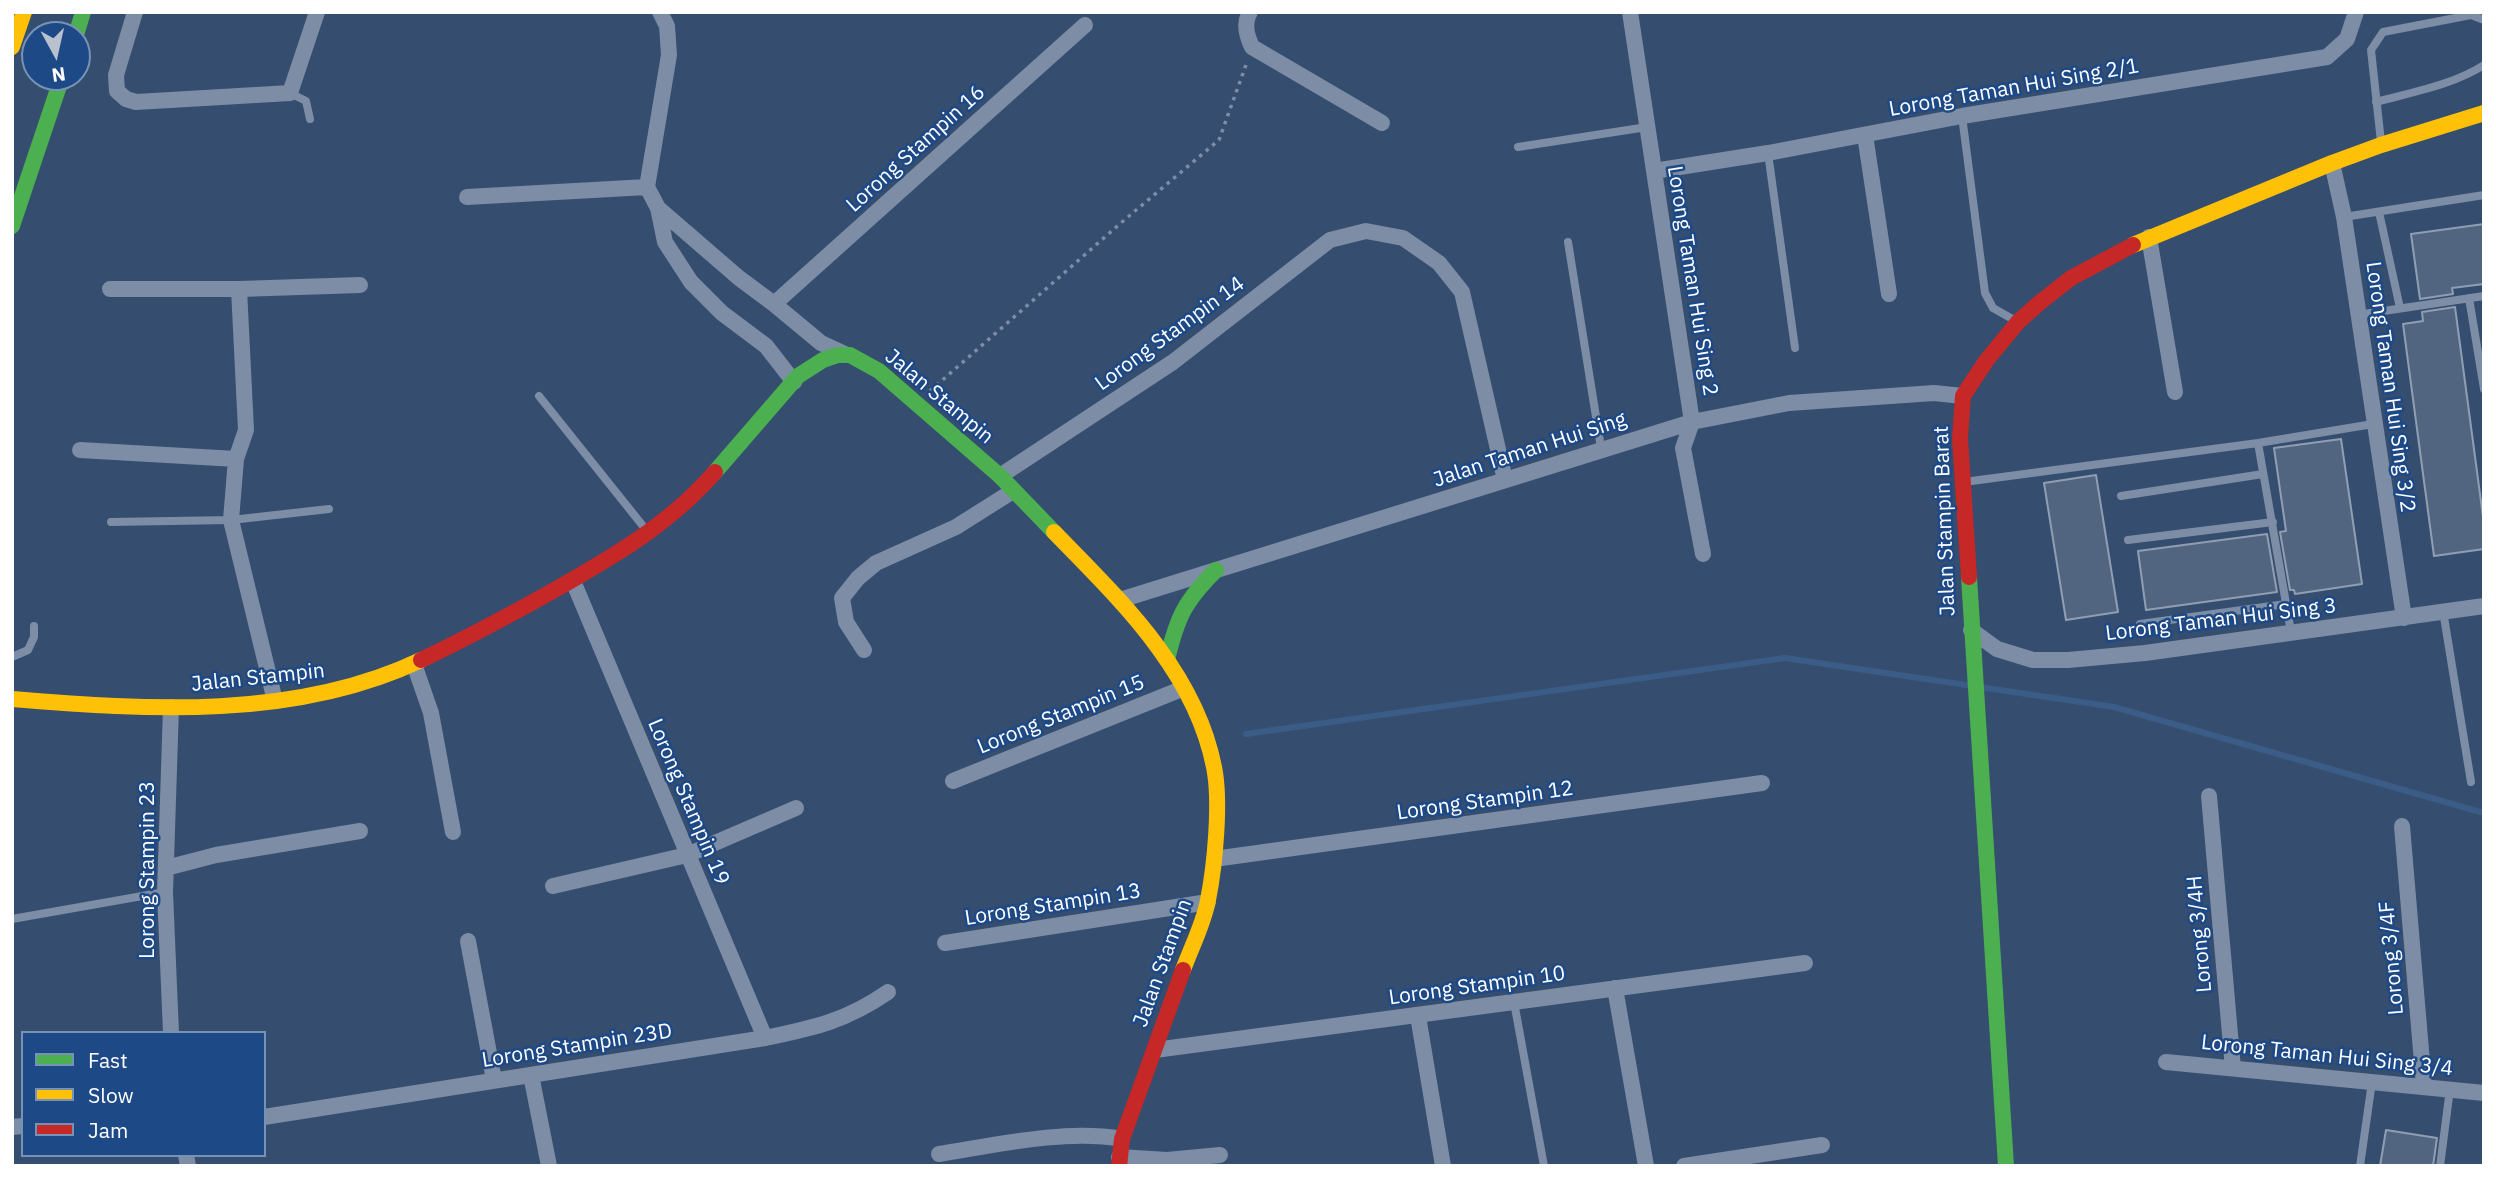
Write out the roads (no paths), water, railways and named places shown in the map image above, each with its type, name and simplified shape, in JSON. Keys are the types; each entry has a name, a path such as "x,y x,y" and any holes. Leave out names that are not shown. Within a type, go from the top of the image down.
{"main road":[{"path":"12,45 24,12"},
{"path":"12,226 57,91"},
{"name":"Jalan Stampin Barat","path":"2006,1166 1962,482 1960,438 1963,396 1986,360 2018,322 2071,278 2149,237 2332,163 2484,113"},
{"name":"Jalan Stampin","path":"12,699 172,707 275,701 341,690 414,664 573,581 649,533 673,515 704,484 810,366 825,359 847,355 879,371 1000,476 1120,600 1167,660 1184,688 1208,741 1215,770 1214,859 1208,902 1122,1139 1119,1161"},
{"path":"1167,660 1176,621 1187,599 1216,570"}],"street":[{"path":"135,12 116,75 117,91 126,99 136,102 290,93 317,12"},
{"path":"660,12 667,26 669,55 648,187 658,208 666,242 691,282 722,313 766,346 794,382"},
{"path":"1250,12 1247,16 1246,33 1252,47 1382,123"},
{"name":"Lorong Taman Hui Sing 2","path":"1630,12 1692,422 1683,448 1703,554"},
{"name":"Lorong Taman Hui Sing 2/1","path":"1654,171 1768,153 1962,116 2327,58 2347,39 2356,12"},
{"name":"Lorong Stampin 16","path":"774,304 1085,24"},
{"path":"1865,135 1889,294"},
{"name":"Lorong Taman Hui Sing 3/2","path":"2332,163 2344,217 2404,618"},
{"path":"467,197 648,187"},
{"path":"658,208 698,244 821,343 847,355"},
{"name":"Lorong Stampin 14","path":"1000,476 1172,362 1330,240 1366,231 1403,238 1439,263 1462,292 1505,480"},
{"path":"2149,237 2175,393"},
{"path":"110,289 360,285"},
{"path":"239,289 246,430 236,459 231,520 275,701"},
{"name":"Jalan Taman Hui Sing","path":"1120,600 1601,448 1692,422 1789,403 1934,393 1963,396"},
{"path":"80,450 236,459"},
{"path":"864,650 846,622 842,598 858,578 876,563 956,527 1013,491"},
{"name":"Lorong Stampin 19","path":"573,581 765,1038"},
{"name":"Lorong Taman Hui Sing 3","path":"1971,631 1997,649 2033,660 2056,660 2145,653 2484,606"},
{"path":"414,664 431,713 453,832"},
{"name":"Lorong Stampin 15","path":"953,780 1184,688"},
{"name":"Lorong Stampin 23","path":"171,1031 165,892 172,707"},
{"name":"Lorong Stampin 12","path":"1214,859 1762,783"},
{"name":"Lorong 3/4H","path":"2209,796 2233,1068"},
{"path":"553,886 687,855 796,808"},
{"name":"Lorong 3/4F","path":"2402,826 2424,1086"},
{"path":"166,868 216,855 360,831"},
{"name":"Lorong Stampin 13","path":"945,943 1208,902"},
{"path":"468,940 494,1080"},
{"name":"Lorong Stampin 10","path":"1155,1050 1805,963"},
{"path":"1615,988 1646,1166"},
{"name":"Lorong Stampin 23D","path":"266,1117 765,1038 838,1020 862,1010 888,992"},
{"path":"1418,1016 1443,1166"},
{"name":"Lorong Taman Hui Sing 3/4","path":"2166,1062 2484,1093"},
{"path":"531,1075 549,1166"},
{"path":"939,1154 1060,1137 1090,1135 1122,1139"},
{"path":"1684,1166 1822,1145"},
{"path":"1119,1161 1220,1155"}],"lane":[{"path":"2381,145 2371,50 2384,32 2471,15 2484,20"},
{"path":"2376,102 2448,82 2471,74 2484,65"},
{"path":"290,93 306,101 310,119"},
{"path":"1962,116 1985,293 1993,308 2018,322"},
{"path":"1518,147 1647,127"},
{"path":"1768,153 1795,348"},
{"path":"2344,217 2484,195"},
{"path":"2379,212 2400,308"},
{"path":"1568,242 1601,448"},
{"path":"2357,315 2484,296"},
{"path":"2469,298 2480,341 2484,389"},
{"path":"539,396 649,533"},
{"path":"1962,482 2258,443 2373,424"},
{"path":"2258,443 2291,632"},
{"path":"2121,496 2263,474"},
{"path":"111,522 231,520 329,509"},
{"path":"2128,540 2273,522"},
{"path":"2140,624 2286,604"},
{"path":"2443,611 2472,782"},
{"path":"12,657 28,650 34,637 34,626"},
{"path":"12,919 165,892"},
{"path":"1514,1002 1544,1166"},
{"path":"2360,1166 2372,1081"},
{"path":"2440,1166 2450,1089"}],"waterway":[{"path":"1246,734 1785,658 2114,707 2484,813"}]}
